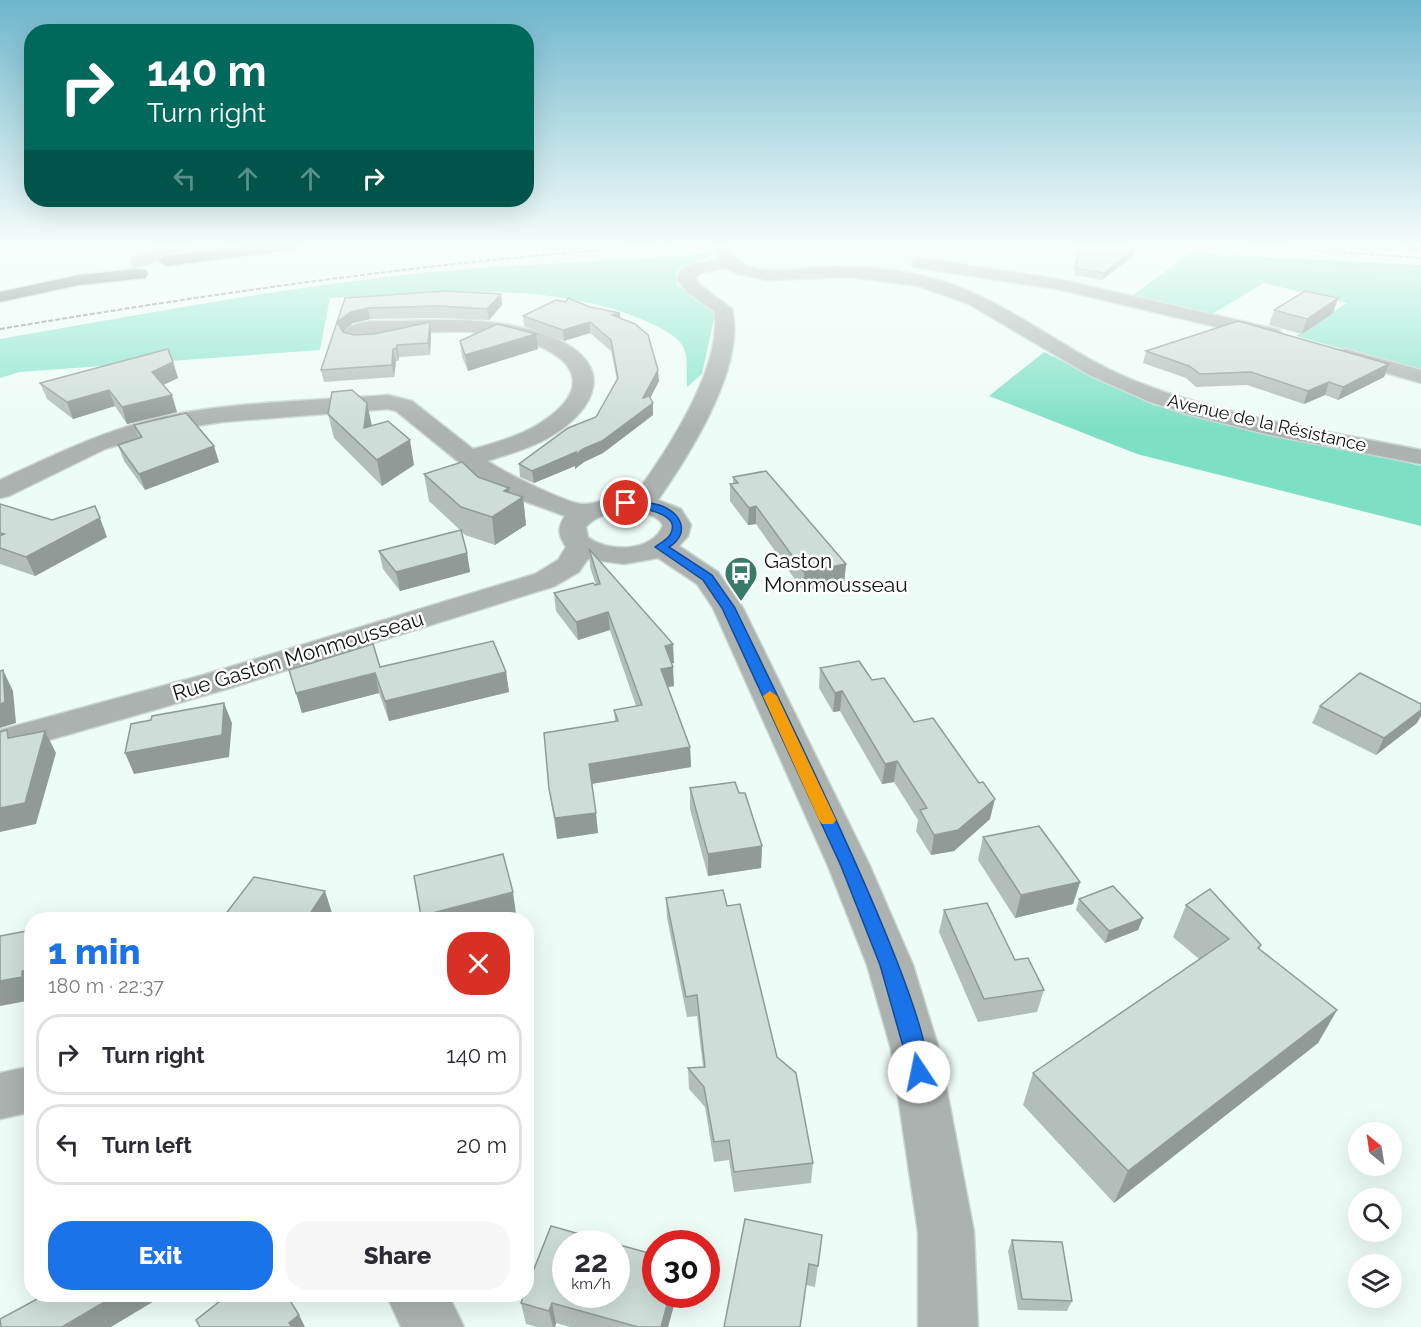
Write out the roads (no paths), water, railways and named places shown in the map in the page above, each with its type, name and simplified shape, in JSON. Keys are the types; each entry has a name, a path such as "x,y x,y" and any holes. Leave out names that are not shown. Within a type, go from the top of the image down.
{"street":[{"path":"642,504 659,481 700,406 719,363 726,337 726,323 732,306"},
{"name":"Avenue de la Résistance","path":"986,306 1009,317 1120,383 1182,405 1285,431 1421,458"},
{"path":"1149,306 1284,338"},
{"path":"424,326 515,333 545,342 574,359 580,364 585,375 585,387 581,398 558,422 537,435 469,459"},
{"path":"1330,350 1421,377"},
{"path":"0,490 96,444 139,430 222,415 388,402 404,405 485,471 533,495 582,530 610,555 646,553 661,547 671,541 677,533 678,525 674,518 666,512 642,504 610,505 582,530"},
{"name":"Rue Gaston Monmousseau","path":"0,742 215,682 545,580 569,566 582,530"},
{"path":"661,547 708,578 728,608 849,866 890,965 915,1049 946,1232 948,1327"},
{"path":"0,1095 24,1090"},
{"path":"420,1302 434,1327"}],"railway":[{"path":"0,329 146,306"}],"place":[{"name":"Gaston Monmousseau","path":"741,602"}]}
